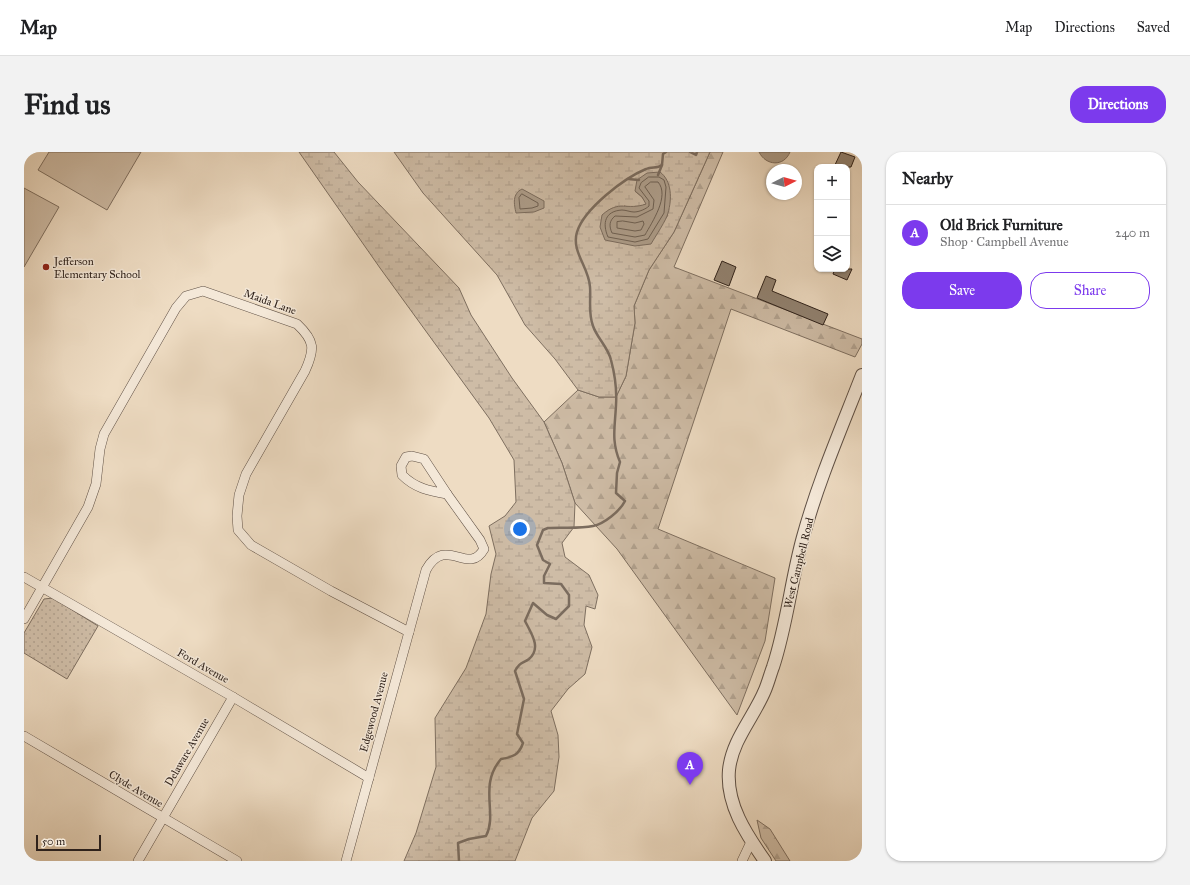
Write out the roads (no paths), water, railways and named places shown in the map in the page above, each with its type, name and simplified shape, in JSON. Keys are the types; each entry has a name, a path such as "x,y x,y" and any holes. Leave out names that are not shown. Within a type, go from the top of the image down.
{"street":[{"name":"Maida Lane","path":"24,619 88,507 96,484 100,449 104,434 176,308 186,296 203,291 297,324 309,335 312,344 312,356 305,371 246,474 239,495 237,516 238,530 251,545 330,591 408,632"},
{"name":"West Campbell Road","path":"765,861 751,842 735,811 730,789 729,769 734,749 765,690 778,653 805,530 823,472 862,375"},
{"path":"412,456 424,459 447,494 410,484 402,475 401,466 406,457 412,456"},
{"name":"Edgewood Avenue","path":"346,861 426,570 431,562 438,556 445,554 474,560 480,557 484,549 480,540 447,494"},
{"name":"Ford Avenue","path":"24,577 233,697 369,778"},
{"name":"Delaware Avenue","path":"138,861 233,697"},
{"name":"Clyde Avenue","path":"24,736 237,861"},
{"path":"742,861 751,842"}],"water":[{"path":"759,152 790,152 784,160 775,163 766,160"},
{"path":"660,172 667,180 669,185 670,202 667,216 651,244 635,246 605,240 600,227 602,215 608,210 619,206 639,206 646,204 642,197 635,191 637,180 647,173"},
{"path":"522,189 544,201 544,208 534,212 516,213 514,203 515,196"}],"waterway":[{"path":"459,861 458,843 469,839 486,836 490,818 489,789 494,769 501,759 517,753 523,743 517,734 524,699 515,671 533,655 535,650 534,640 525,621 533,603 547,615 556,619 569,606 569,595 561,584 544,583 544,576 550,564 543,560 537,545 543,530 548,528 597,525 611,516 623,505 625,501 616,493 617,473 620,462 615,447 614,427 616,394 614,371 610,355 591,321 589,280 576,246 577,232 581,223 588,214 606,195 637,173 648,168 662,165 663,154 666,152"},
{"path":"690,152 696,155 697,152"},
{"path":"658,175 662,165"},
{"path":"628,179 639,180"}],"place":[{"name":"Jefferson Elementary School","path":"46,267"},
{"name":"Old Brick Furniture","path":"690,785"}]}
